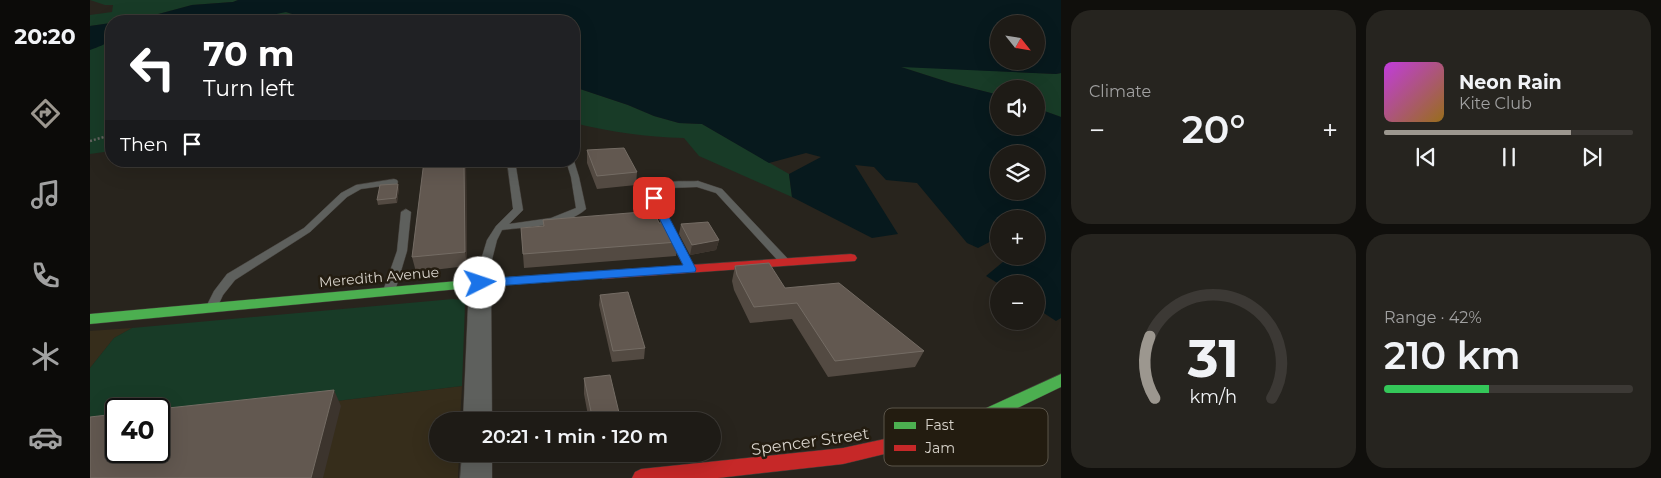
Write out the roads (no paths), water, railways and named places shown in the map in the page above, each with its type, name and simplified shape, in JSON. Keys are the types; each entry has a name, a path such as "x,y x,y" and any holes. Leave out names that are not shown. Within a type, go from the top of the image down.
{"street":[{"name":"Meredith Avenue","path":"90,319 480,283 851,258"},
{"path":"477,412 480,283"},
{"name":"Spencer Street","path":"1001,408 1061,380"},
{"name":"Spencer Street","path":"641,478 843,456 884,447"},
{"path":"476,478 477,462"}],"lane":[{"path":"480,283 492,240 499,228 518,210 512,167"},
{"path":"499,228 570,216 581,209 572,167"},
{"path":"212,308 218,294 231,277 307,230 344,195 359,187 394,182"},
{"path":"690,269 654,198 659,190 666,185 698,184 719,191 785,262"},
{"path":"389,292 402,251 406,212"}]}
